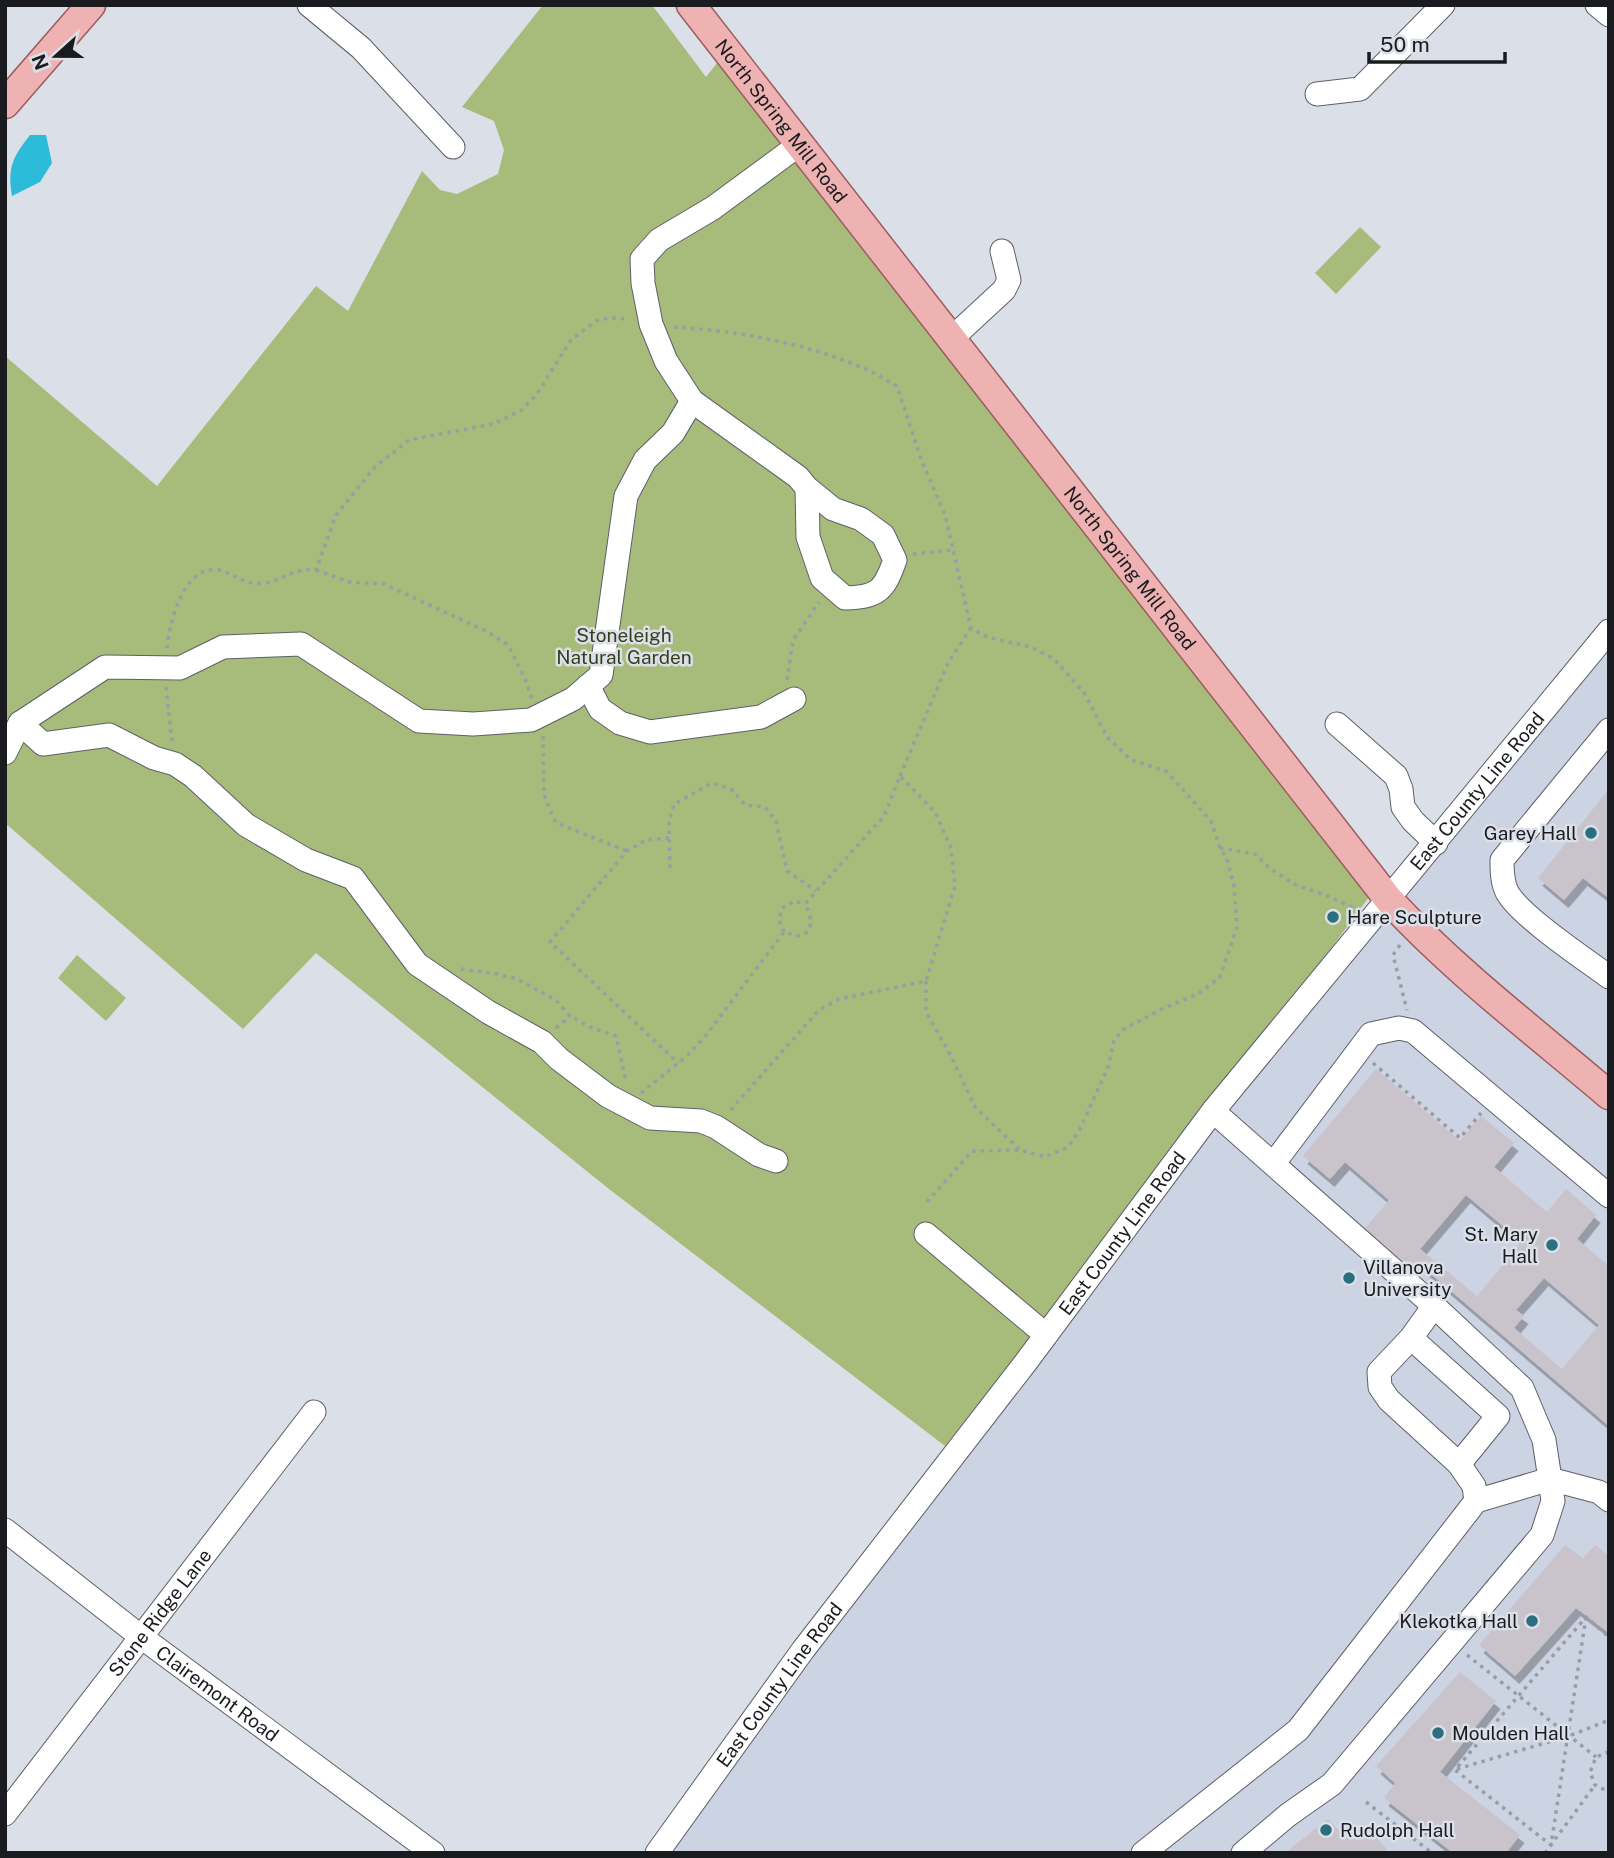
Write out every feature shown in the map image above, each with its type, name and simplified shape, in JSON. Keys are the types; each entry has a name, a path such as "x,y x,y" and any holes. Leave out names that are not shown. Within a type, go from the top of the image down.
{"main road":[{"path":"5,104 91,5"},
{"name":"North Spring Mill Road","path":"691,5 951,339 1382,909 1413,926 1609,1095"}],"street":[{"path":"309,5 361,48 453,147"},
{"path":"1317,94 1360,89 1443,5"},
{"path":"1597,5 1609,15"},
{"path":"800,144 713,208 659,240 642,260 643,283 651,324 666,361 692,401 798,477 833,509 860,519 883,536 895,560 887,583 867,597 845,598 822,578 807,537 807,488"},
{"path":"951,339 1004,290 1009,280 1002,251"},
{"path":"5,753 20,723 105,667 180,668 223,647 301,644 419,721 473,724 531,720 573,699 601,675 626,496 645,460 673,433 692,401"},
{"name":"East County Line Road","path":"657,1853 803,1650 1046,1335 1213,1111 1609,631"},
{"path":"588,686 600,709 620,723 650,732 761,717 791,691"},
{"path":"20,723 43,744 109,735 154,758 175,764 193,776 246,825 306,860 353,878 417,964 488,1013 542,1042 559,1059 608,1096 630,1102 650,1118 701,1121 716,1127 759,1155 776,1161"},
{"path":"1336,724 1396,776 1403,807 1436,843"},
{"path":"1609,730 1502,860 1502,879 1508,894 1533,919 1609,977"},
{"path":"1274,1164 1371,1034 1399,1028 1413,1031 1609,1195"},
{"path":"1213,1111 1434,1306 1522,1388 1544,1440 1553,1501 1542,1535 1332,1784 1288,1815 1243,1853"},
{"path":"926,1234 1046,1335"},
{"path":"1434,1306 1411,1338 1379,1372 1380,1387 1390,1400 1459,1464 1474,1486 1476,1501"},
{"path":"1411,1338 1498,1416 1459,1464"},
{"name":"Stone Ridge Lane","path":"5,1814 314,1412"},
{"path":"1143,1853 1298,1730 1476,1501 1550,1479 1599,1492 1609,1500"},
{"name":"Clairemont Road","path":"5,1530 140,1636 433,1853"}],"path":[{"path":"316,570 336,515 375,467 409,440 493,425 522,410 537,394 571,340 596,321 608,318 628,319 651,324 718,330 812,350 860,366 897,386 921,458 945,515 971,628 987,637 1031,647 1054,659 1085,694 1107,737 1131,760 1166,771 1211,821 1220,848 1227,859 1234,886 1237,927 1220,977 1198,994 1124,1029 1114,1040 1109,1065 1095,1100 1068,1147 1045,1157 1020,1150 972,1151 926,1204"},
{"path":"895,560 912,554 952,550"},
{"path":"175,764 164,668 168,630 178,599 194,576 216,569 249,584 267,583 307,569 316,570 350,582 384,584 486,631 508,645 525,680 543,734 544,795 556,823 627,851"},
{"path":"791,691 793,640 822,597 834,588"},
{"path":"806,904 884,816 948,663 971,628"},
{"path":"900,776 934,812 951,848 956,886 926,981 926,1012 975,1107 1020,1150"},
{"path":"670,868 668,822 674,804 712,783 731,789 745,804 765,807 776,821 787,870 816,891"},
{"path":"669,838 646,841 627,851 551,942 678,1063"},
{"path":"1220,848 1255,854 1269,868 1296,885 1331,897 1382,909"},
{"path":"784,932 779,920 782,908 794,901 806,904"},
{"path":"784,932 799,936 810,928 811,918 806,904"},
{"path":"1413,926 1393,955 1413,1031"},
{"path":"457,969 517,979 556,1000 570,1016 590,1027 616,1036 630,1102 704,1038 784,932"},
{"path":"716,1127 819,1010 839,999 926,981"},
{"path":"1358,1051 1460,1138 1493,1098"},
{"path":"1586,1618 1609,1637"},
{"path":"1455,1770 1586,1618"},
{"path":"1551,1845 1586,1618"},
{"path":"1451,1643 1596,1757"},
{"path":"1455,1770 1569,1736 1609,1720"},
{"path":"1609,1752 1596,1757 1590,1768 1591,1780 1609,1792"},
{"path":"1455,1770 1551,1845"},
{"path":"1545,1853 1595,1785"},
{"path":"1366,1802 1432,1853"}],"shaded area":[{"name":"Villanova University","path":"1609,624 1609,1853 660,1853 1213,1111"}],"green space":[{"name":"Stoneleigh Natural Garden","path":"543,5 652,5 706,77 717,63 1369,897 1271,1030 945,1446 609,1189 316,953 243,1029 5,823 5,356 157,486 316,286 348,311 422,171 440,190 457,194 498,174 504,150 494,121 462,107"},
{"path":"1360,227 1381,247 1336,294 1315,273"},
{"path":"77,955 126,998 106,1021 58,978"}],"water":[{"path":"30,135 46,135 52,163 40,182 12,196 10,177 13,163"}],"building":[{"name":"Garey Hall","path":"1609,789 1609,898 1583,878 1564,900 1538,878"},
{"name":"St. Mary Hall","path":"1376,1069 1460,1141 1481,1116 1514,1143 1494,1167 1547,1212 1566,1189 1596,1215 1577,1239 1609,1266 1609,1426 1417,1262 1408,1272 1362,1232 1389,1200 1345,1162 1330,1179 1303,1156","holes":["1466,1195 1522,1242 1477,1296 1420,1249","1544,1278 1599,1325 1562,1369 1514,1328 1524,1316 1516,1310"]},
{"name":"Klekotka Hall","path":"1565,1545 1583,1558 1595,1545 1609,1556 1609,1633 1576,1608 1515,1676 1479,1645"},
{"name":"Moulden Hall","path":"1460,1672 1496,1701 1440,1772 1520,1835 1506,1853 1453,1853 1384,1798 1395,1783 1376,1766"},
{"name":"Rudolph Hall","path":"1328,1819 1346,1838 1363,1823 1390,1853 1285,1853"}],"place":[{"name":"Garey Hall","path":"1591,833"},
{"name":"Hare Sculpture","path":"1333,917"},
{"name":"St. Mary Hall","path":"1552,1245"},
{"name":"Villanova University","path":"1349,1278"},
{"name":"Klekotka Hall","path":"1532,1621"},
{"name":"Moulden Hall","path":"1438,1733"},
{"name":"Rudolph Hall","path":"1326,1830"}]}
